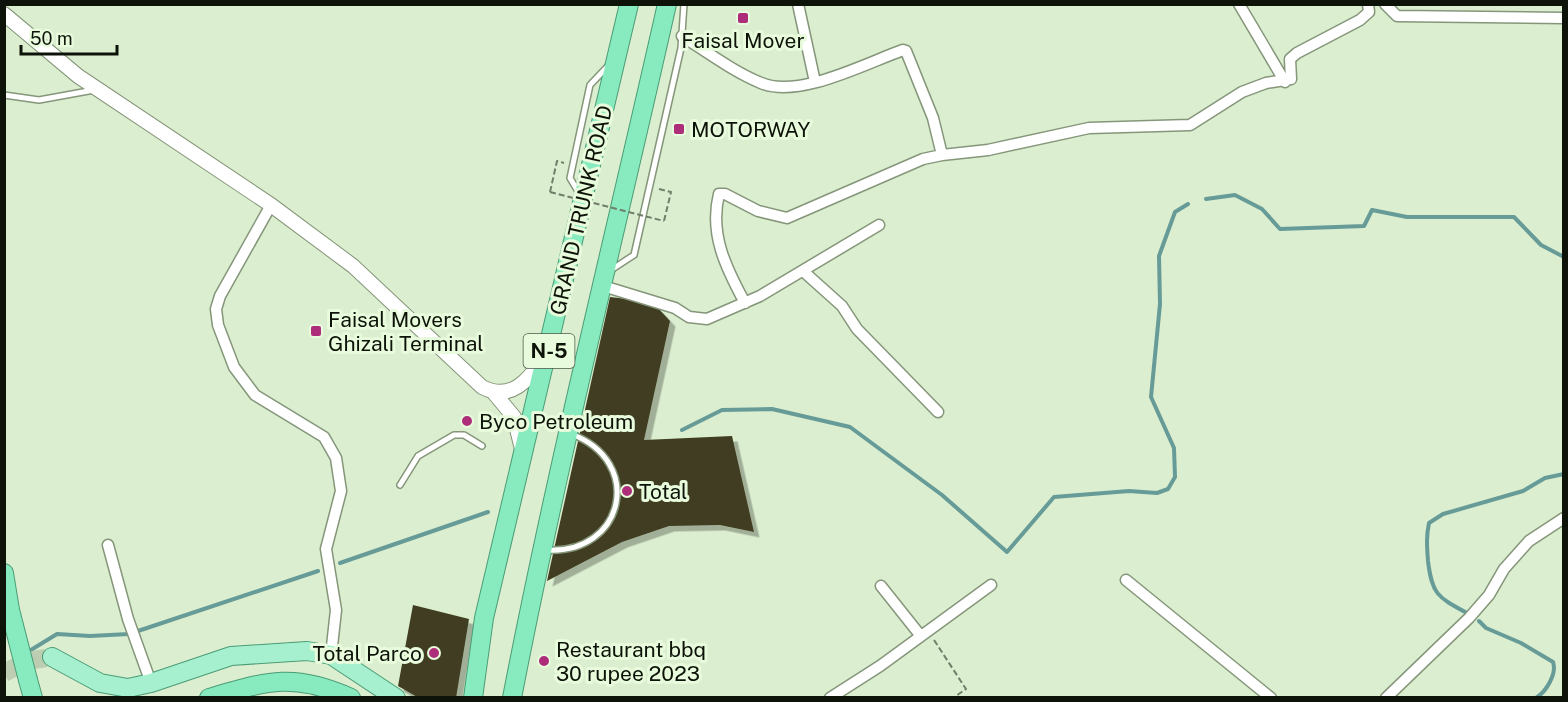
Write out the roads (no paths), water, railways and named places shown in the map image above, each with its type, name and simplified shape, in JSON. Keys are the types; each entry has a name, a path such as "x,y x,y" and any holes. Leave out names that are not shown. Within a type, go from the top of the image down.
{"highway":[{"name":"GRAND TRUNK ROAD","path":"474,698 484,618 550,347 629,4"},
{"name":"GRAND TRUNK ROAD","path":"512,698 567,432 605,279 667,4"},
{"path":"4,573 10,610 31,689"},
{"path":"209,698 271,680 300,681 326,686 351,698"}],"main road":[{"path":"52,657 91,680 112,687 129,688 151,683 231,656 298,651 331,655 396,698"}],"street":[{"path":"798,4 815,82"},
{"path":"1239,4 1285,82"},
{"path":"745,303 716,237 714,213 719,194 725,194 758,211 787,218 923,159 988,150 1089,128 1190,125 1242,92 1266,83 1285,82 1291,79 1290,59 1297,53 1360,20 1369,12 1368,4"},
{"path":"1385,4 1397,16 1563,18"},
{"path":"4,6 25,31"},
{"path":"4,14 98,89 272,206 353,266 461,370 494,393 514,417 522,442 522,460"},
{"path":"682,36 763,84 785,87 815,82 903,50 906,51 933,118 942,155"},
{"path":"272,206 220,296 216,309 218,325 234,367 255,395 324,437 336,458 341,492 326,549 336,610 331,655"},
{"path":"605,279 675,308 689,317 708,319 745,303 879,225"},
{"path":"803,271 842,306 857,329 903,380 938,412"},
{"path":"494,393 507,393 519,384 532,372 550,347"},
{"path":"1386,698 1469,618 1489,595 1504,569 1529,541 1563,518"},
{"path":"108,545 128,619 151,683"},
{"path":"1126,580 1271,698"},
{"path":"830,698 880,666 991,585"},
{"path":"881,586 923,633"}],"lane":[{"path":"605,279 634,255 682,36 684,4"},
{"path":"4,95 39,100 98,89"},
{"path":"542,550 567,552 590,543 607,527 617,504 617,480 607,458 590,441 567,432"},
{"path":"400,485 418,456 454,435 464,435 482,446"}],"waterway":[{"path":"1206,199 1235,195 1262,209 1280,229 1364,226 1372,210 1407,217 1514,217 1541,245 1564,257"},
{"path":"682,430 722,410 772,409 850,427 942,495 1007,552 1054,497 1129,491 1157,493 1168,489 1175,477 1174,448 1151,397 1160,304 1159,256 1175,212 1188,204"},
{"path":"1467,613 1449,603 1434,588 1428,561 1429,523 1443,514 1523,491 1545,478 1564,474"},
{"path":"340,563 488,512"},
{"path":"26,653 57,634 90,636 129,634 318,571"},
{"path":"1479,621 1486,628 1521,643 1553,662 1554,671 1550,682 1536,698"},
{"path":"4,666 17,659"}],"tunnel":[{"path":"4,673 27,661 52,657"}],"place":[{"name":"Faisal Mover","path":"743,18"},
{"name":"MOTORWAY","path":"679,129"},
{"name":"Faisal Movers Ghizali Terminal","path":"316,331"},
{"name":"Byco Petroleum","path":"467,421"},
{"name":"Total","path":"627,491"},
{"name":"Total Parco","path":"434,653"},
{"name":"Restaurant bbq 30 rupee 2023","path":"544,661"}]}
